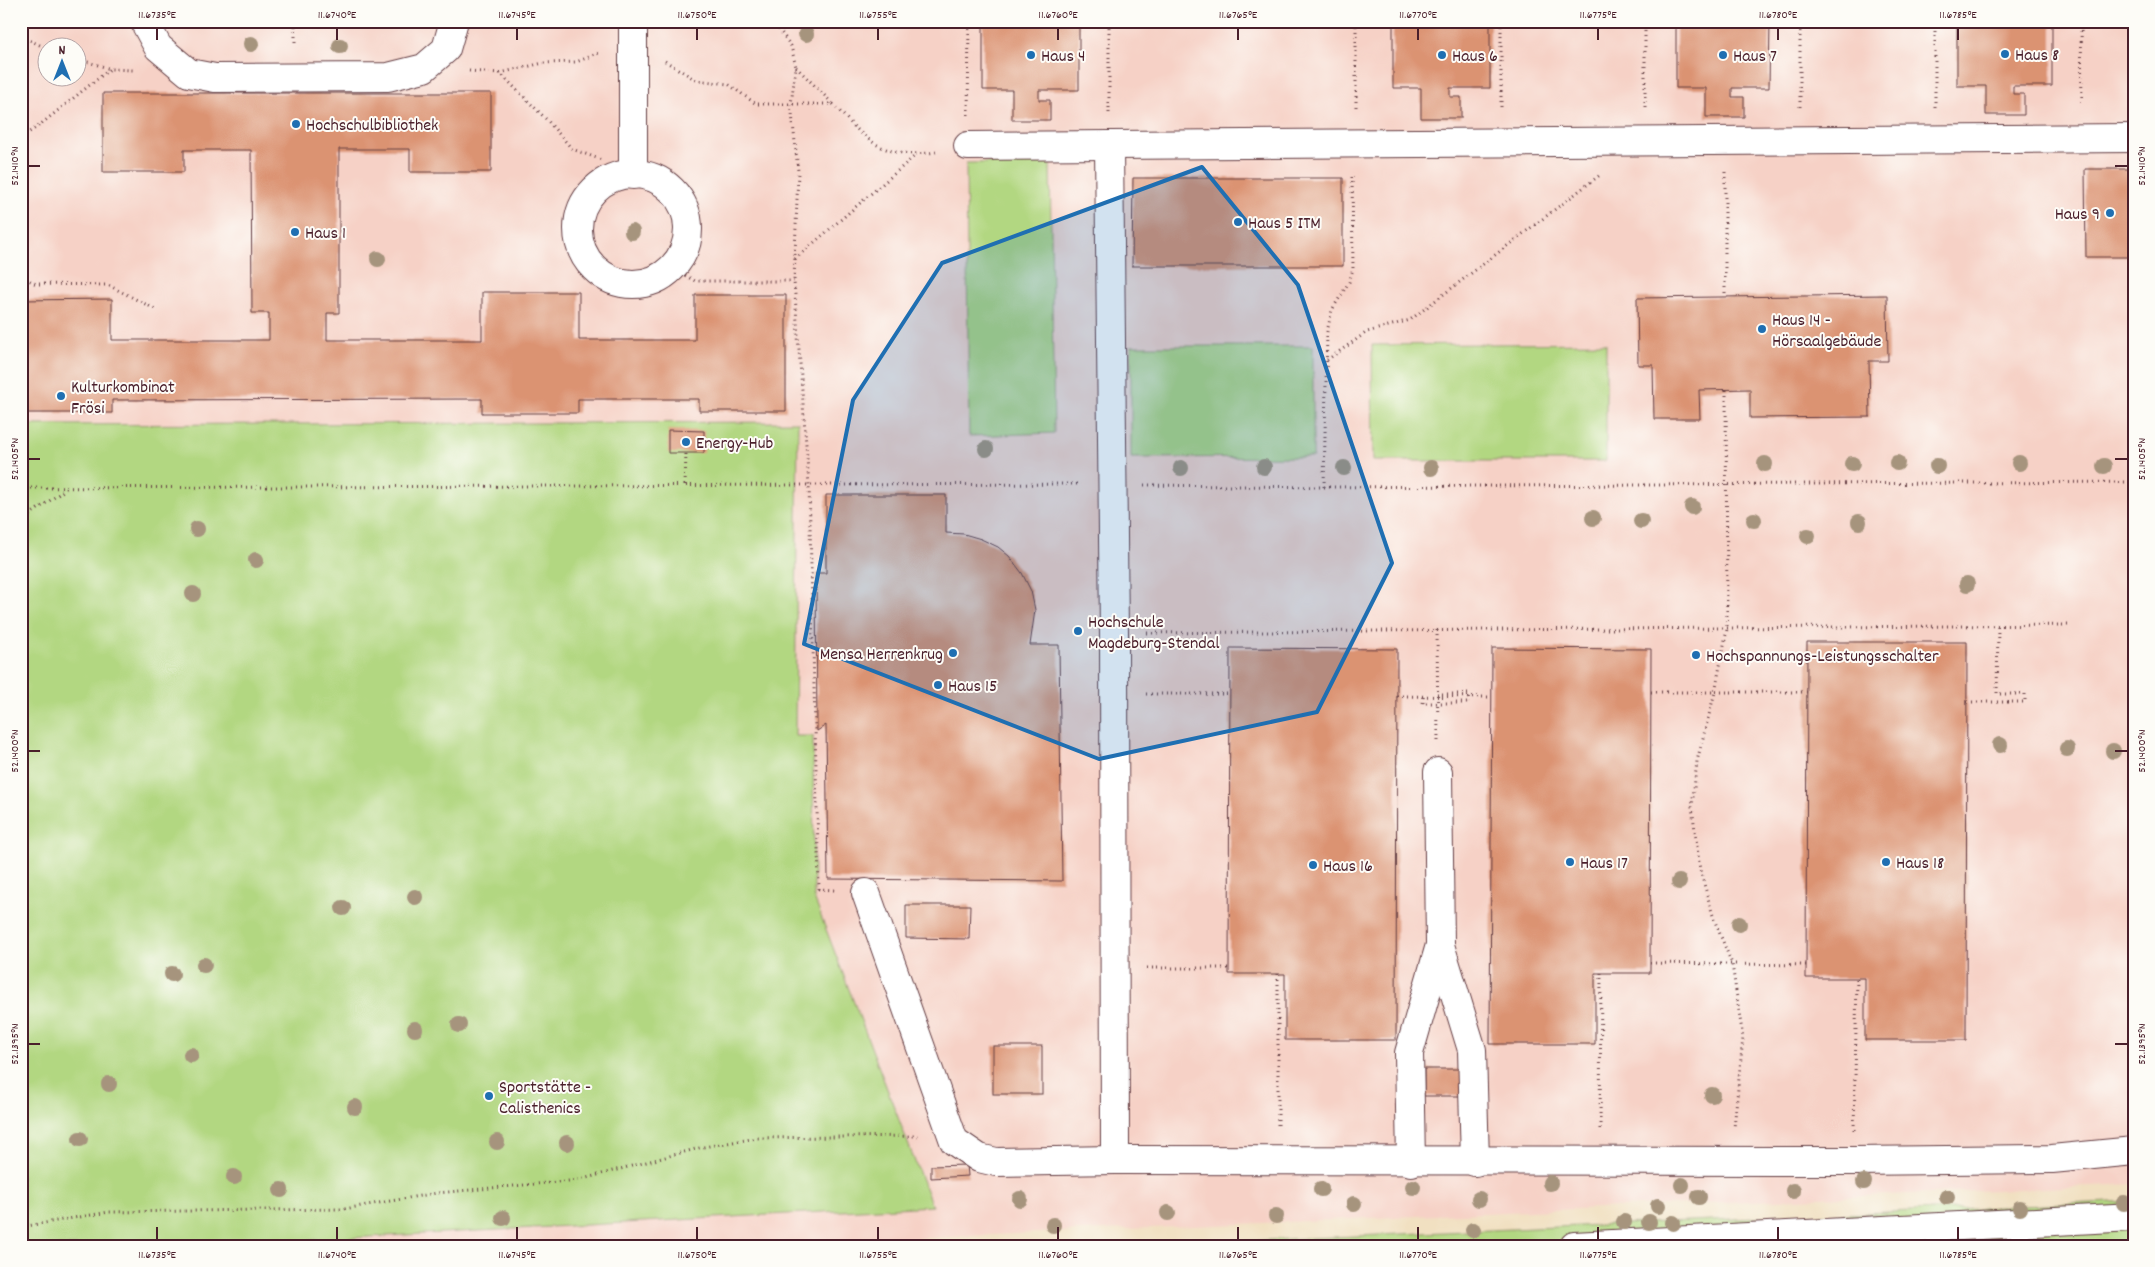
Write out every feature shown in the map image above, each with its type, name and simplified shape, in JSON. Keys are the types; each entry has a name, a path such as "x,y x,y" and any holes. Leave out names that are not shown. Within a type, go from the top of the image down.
{"lane":[{"path":"144,21 158,47 183,68 190,73 215,78 388,77 424,68 446,49 454,21"},
{"path":"626,175 633,31"},
{"path":"968,146 2134,138"},
{"path":"1109,145 1114,634 1115,1160"},
{"path":"626,175 654,179 672,190 683,207 688,230 684,250 672,268 654,280 633,285 611,280 594,269 582,252 578,230 581,210 594,190 607,180 626,175"},
{"path":"1438,772 1440,945 1472,1050 1475,1162"},
{"path":"866,893 951,1135 970,1153 996,1162 1115,1160 1411,1162 1853,1161 2052,1159 2134,1151"},
{"path":"1411,1162 1409,1053 1440,945"},
{"path":"1574,1246 2134,1217"}],"path":[{"path":"295,21 295,46"},
{"path":"773,21 792,46 796,67 792,104 798,171 794,281 809,485 819,889 866,893"},
{"path":"968,146 969,21"},
{"path":"1109,145 1110,21"},
{"path":"1324,487 1328,332 1332,310 1349,282 1353,269 1356,21"},
{"path":"1502,21 1502,142"},
{"path":"1645,21 1645,141"},
{"path":"1800,21 1800,140"},
{"path":"1935,21 1935,139"},
{"path":"2081,21 2082,138"},
{"path":"424,68 500,73 542,63 576,62 633,31 696,80 728,84 756,104 832,104"},
{"path":"21,36 38,44"},
{"path":"795,260 917,155 886,150 864,138 796,67"},
{"path":"21,137 36,128 111,69"},
{"path":"500,73 547,120 572,149 616,165 626,175"},
{"path":"1724,141 1725,296"},
{"path":"1327,360 1367,332 1410,320 1606,171"},
{"path":"672,268 695,280 794,281"},
{"path":"21,276 36,284 108,285 157,310"},
{"path":"1726,390 1727,630 1715,692 1697,761 1692,808 1700,870 1714,919 1732,964 1743,1038 1731,1161"},
{"path":"685,486 686,453"},
{"path":"21,488 1112,484 1324,487 2134,482"},
{"path":"21,521 67,488"},
{"path":"1114,634 1437,630 1727,630 2068,625"},
{"path":"1966,702 2025,702 2025,694 1997,694 1998,626"},
{"path":"1437,630 1438,772"},
{"path":"1651,692 1807,692"},
{"path":"1113,694 1230,694"},
{"path":"1437,694 1468,694 1469,703"},
{"path":"1397,696 1491,697 1423,697 1414,697 1397,696"},
{"path":"1423,697 1423,704"},
{"path":"1469,697 1469,703"},
{"path":"1423,704 1469,703"},
{"path":"1423,704 1469,703"},
{"path":"1650,963 1806,965"},
{"path":"1114,968 1229,968"},
{"path":"1600,1161 1601,972"},
{"path":"1278,974 1278,1160"},
{"path":"1853,1161 1857,978"},
{"path":"21,1227 109,1212 344,1209 437,1193 551,1184 598,1176 703,1147 757,1138 951,1135"}],"highlighted area":[{"path":"1202,167 1298,285 1392,563 1317,712 1099,759 804,644 853,400 942,263"}],"shaded area":[{"name":"Hochschule Magdeburg-Stendal","path":"21,21 2134,21 2134,1184 747,1246 21,1246"}],"green space":[{"path":"1050,162 1054,433 969,436 966,163"},
{"path":"1606,343 1606,461 1373,461 1372,345"},
{"path":"1131,346 1313,346 1313,457 1131,458"},
{"path":"798,422 795,736 813,736 814,898 932,1206 206,1246 21,1246 21,425"},
{"path":"2134,1201 2134,1246 1135,1246"}],"building":[{"name":"Haus 4","path":"983,21 1079,21 1079,90 1039,90 1039,100 1050,100 1050,120 1012,120 1012,90 983,90"},
{"name":"Haus 6","path":"1393,21 1490,21 1490,88 1450,88 1450,97 1461,97 1461,118 1421,118 1421,88 1393,88"},
{"name":"Haus 7","path":"1676,21 1770,21 1769,88 1732,88 1732,97 1744,97 1744,117 1706,117 1706,88 1676,88"},
{"name":"Haus 8","path":"1957,21 2052,21 2052,86 2013,86 2013,94 2024,94 2024,115 1986,115 1986,86 1957,86"},
{"name":"Haus 1","path":"103,93 491,93 491,172 410,172 410,149 339,149 339,313 327,313 327,340 482,340 482,292 579,292 579,340 695,340 695,295 786,295 786,411 699,411 699,399 578,399 578,413 482,413 482,399 112,400 112,413 21,413 21,300 112,299 112,340 269,340 269,313 252,313 251,150 184,150 184,172 103,172"},
{"name":"Haus 9","path":"2085,169 2134,169 2134,257 2086,257"},
{"name":"Haus 5 ITM","path":"1133,178 1343,178 1343,266 1132,266"},
{"name":"Haus 14 - Hörsaalgebäude","path":"1887,295 1888,361 1869,361 1870,417 1750,418 1750,389 1699,390 1700,419 1654,419 1653,365 1638,365 1637,298"},
{"name":"Energy-Hub","path":"668,430 704,431 704,453 668,453"},
{"name":"Haus 15","path":"826,495 946,495 946,533 964,534 998,547 1009,556 1022,573 1031,591 1035,610 1030,645 1059,645 1062,881 828,879 826,725 817,731 816,573 826,573"},
{"name":"Haus 18","path":"1807,642 1967,642 1966,1040 1865,1040 1865,978 1806,978"},
{"name":"Haus 16","path":"1230,648 1397,649 1396,1040 1285,1040 1285,974 1229,974"},
{"name":"Haus 17","path":"1492,648 1651,649 1650,973 1595,973 1595,1044 1490,1044"},
{"path":"906,905 970,905 969,939 906,938"},
{"path":"993,1046 1042,1046 1042,1094 993,1094"},
{"path":"1424,1069 1463,1069 1463,1096 1424,1096"},
{"path":"967,1165 968,1176 931,1178 931,1166"}],"place":[{"name":"Haus 8","path":"2005,54"},
{"name":"Haus 4","path":"1031,55"},
{"name":"Haus 6","path":"1442,55"},
{"name":"Haus 7","path":"1723,55"},
{"name":"Hochschulbibliothek","path":"296,124"},
{"name":"Haus 9","path":"2110,213"},
{"name":"Haus 5 ITM","path":"1238,222"},
{"name":"Haus 1","path":"295,232"},
{"name":"Haus 14 - Hörsaalgebäude","path":"1762,329"},
{"name":"Kulturkombinat Frösi","path":"61,396"},
{"name":"Energy-Hub","path":"686,442"},
{"name":"Hochschule Magdeburg-Stendal","path":"1078,631"},
{"name":"Mensa Herrenkrug","path":"953,653"},
{"name":"Hochspannungs-Leistungsschalter","path":"1696,655"},
{"name":"Haus 15","path":"938,685"},
{"name":"Haus 17","path":"1570,862"},
{"name":"Haus 18","path":"1886,862"},
{"name":"Haus 16","path":"1313,865"},
{"name":"Sportstätte - Calisthenics","path":"489,1096"}]}
